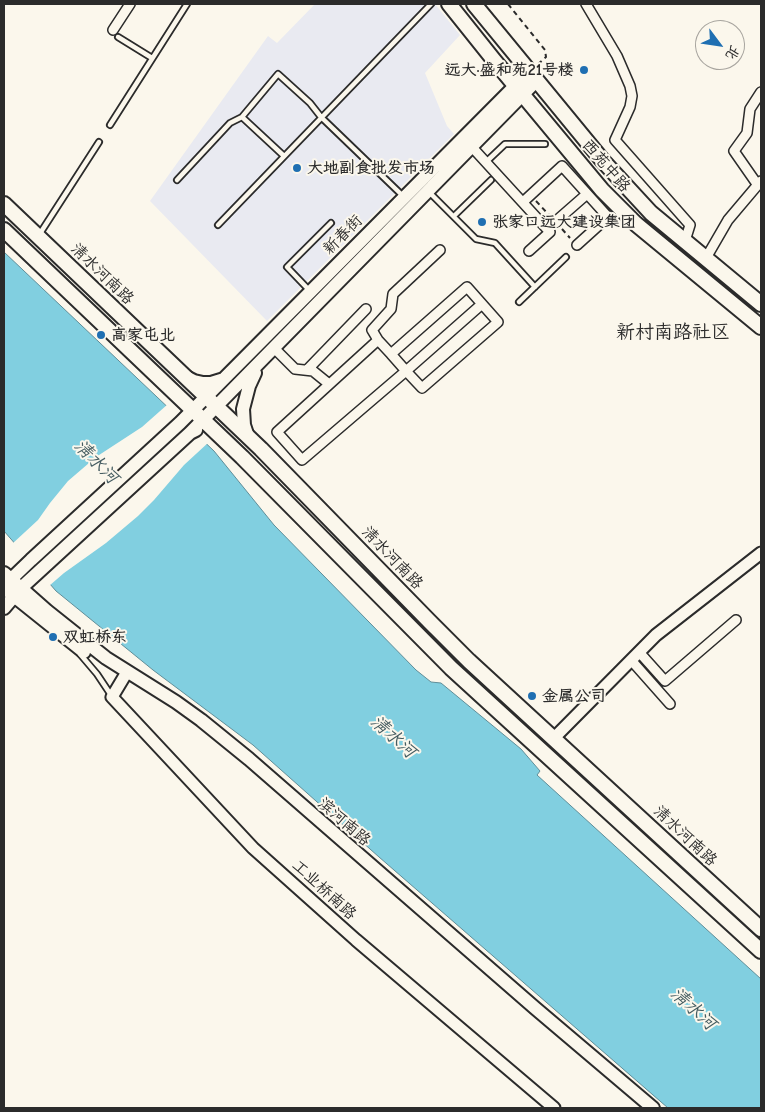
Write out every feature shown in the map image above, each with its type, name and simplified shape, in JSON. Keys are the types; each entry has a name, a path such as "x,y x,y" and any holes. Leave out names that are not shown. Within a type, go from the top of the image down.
{"main road":[{"name":"西苑中路","path":"449,4 602,190 636,224 761,327"},
{"name":"西苑中路","path":"474,4 627,188 651,213 761,304"},
{"name":"新春街","path":"211,401 224,379 310,291 404,197 533,76"},
{"name":"新春街","path":"9,585 39,571 190,432 198,415 211,401 261,361 274,348 471,146 518,90"},
{"name":"清水河南路","path":"4,204 248,437 469,660 761,929"},
{"name":"清水河南路","path":"4,230 217,433 451,668 761,951"},
{"path":"248,437 244,425 243,409 245,397 248,386 261,361"},
{"path":"184,376 203,383 212,383 224,379"},
{"path":"180,398 183,406 183,417 180,423"},
{"name":"新春街","path":"9,585 31,560 180,423 198,415"},
{"path":"190,432 204,428 217,433"},
{"path":"4,608 9,585"},
{"name":"滨河南路","path":"9,585 68,639 105,667 125,675 195,716 249,759 653,1108"},
{"name":"滨河南路","path":"9,585 47,611 125,675 216,740 643,1108"}],"street":[{"path":"116,33 130,4"},
{"path":"586,4 617,56 630,86 632,96 630,107 615,140 690,225 685,241"},
{"path":"706,258 728,220 759,182 734,151 747,133 750,109 761,92"},
{"path":"471,146 550,232 529,251"},
{"path":"523,202 562,166 608,217 577,245"},
{"path":"548,229 587,194"},
{"path":"391,354 467,286 498,322 422,388 378,340 372,330 391,309 393,294 440,250"},
{"path":"378,340 277,432 302,460 482,304"},
{"path":"307,370 366,309"},
{"path":"274,348 295,369 313,371 329,384"},
{"path":"554,738 656,635 761,554"},
{"path":"635,656 665,681 736,620"},
{"path":"635,656 670,704"},
{"path":"112,697 125,675"},
{"name":"工业桥南路","path":"112,697 253,848 356,940 554,1108"}],"lane":[{"path":"110,125 187,4"},
{"path":"218,225 431,4"},
{"path":"116,33 152,58"},
{"path":"177,180 230,123 242,117 278,74 310,103 321,117 404,197"},
{"path":"242,117 284,156"},
{"path":"38,237 99,142"},
{"path":"486,162 505,144 545,144"},
{"path":"454,216 491,180"},
{"path":"428,190 476,239 495,243 535,287"},
{"path":"310,291 287,267 331,223"},
{"path":"520,302 566,257"},
{"path":"68,639 97,674 112,697"}],"path":[{"path":"508,4 545,50 546,57 533,76"}],"shaded area":[{"name":"大地副食批发市场","path":"315,4 435,4 460,35 425,73 447,126 454,134 267,321 150,201 268,36 277,43"}],"water":[{"name":"清水河","path":"4,252 214,451 274,525 416,670 431,682 441,683 521,749 540,771 537,775 761,979 761,1108 668,1108 253,745 153,670 56,591 4,531"}],"pier":[{"path":"168,404 209,442 184,465 138,516 49,586 12,544 38,520 68,481 96,457 142,427"}],"place":[{"name":"远大·盛和苑21号楼","path":"584,70"},
{"name":"大地副食批发市场","path":"297,168"},
{"name":"张家口远大建设集团","path":"482,222"},
{"name":"高家屯北","path":"101,335"},
{"name":"双虹桥东","path":"53,637"},
{"name":"金属公司","path":"532,696"}],"district":[{"name":"新村南路社区","path":"673,333"}]}
